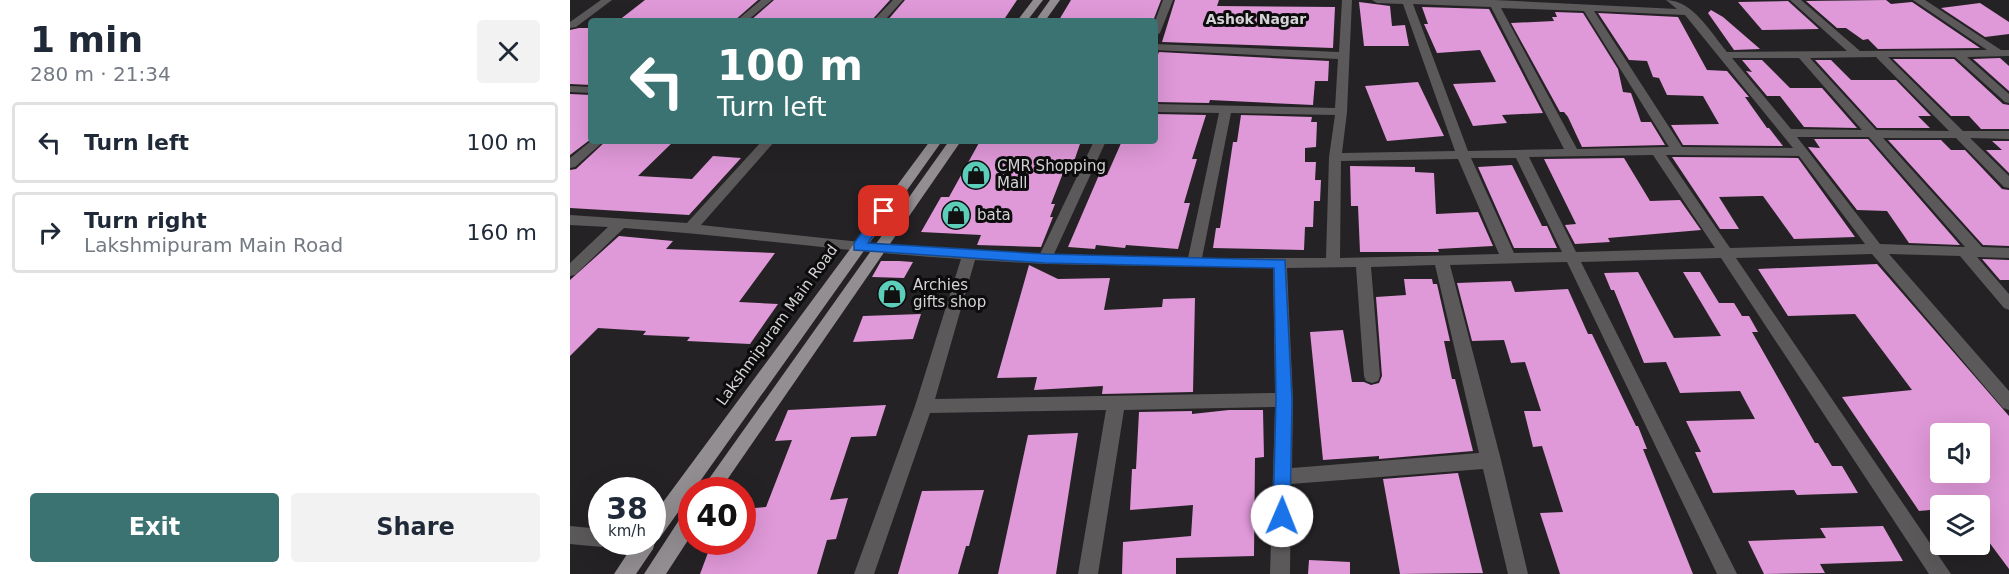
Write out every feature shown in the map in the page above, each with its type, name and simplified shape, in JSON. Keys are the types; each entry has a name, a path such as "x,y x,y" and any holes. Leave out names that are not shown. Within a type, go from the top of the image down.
{"main road":[{"path":"1024,18 1038,0"},
{"path":"1042,18 1055,0"},
{"name":"Lakshmipuram Main Road","path":"666,511 934,144"},
{"path":"719,477 953,144"},
{"path":"654,574 678,538"},
{"name":"Lakshmipuram Main Road","path":"624,574 636,555"}],"street":[{"path":"571,25 607,0"},
{"path":"745,18 767,0"},
{"path":"881,18 898,0"},
{"path":"1158,25 1168,0"},
{"path":"1333,263 1335,157 1341,112 1347,0"},
{"path":"1377,0 1688,12"},
{"path":"1671,0 1688,12 1724,55 1803,152 1876,249 2009,404"},
{"path":"1795,0 1856,52"},
{"path":"1918,0 2004,53 2009,62"},
{"path":"1407,1 1463,155 1509,259"},
{"path":"1494,3 1572,152"},
{"path":"1586,7 1678,151"},
{"path":"571,25 588,26"},
{"path":"1158,47 1345,56"},
{"path":"1724,55 1856,52 1880,55 2004,53"},
{"path":"1958,54 2009,99"},
{"path":"1802,55 1872,132 1971,252 2009,304"},
{"path":"1880,55 2009,184"},
{"path":"570,89 588,90"},
{"path":"1158,108 1341,112"},
{"path":"1194,263 1226,109"},
{"path":"1788,133 2009,135"},
{"path":"570,164 594,144"},
{"path":"690,228 766,144"},
{"path":"1045,259 1099,144"},
{"path":"1335,157 1657,151 1803,152"},
{"path":"1657,151 1941,574"},
{"path":"1521,154 1727,574"},
{"path":"570,220 690,228 879,249 1045,259 1194,263 1333,263 1876,249 2009,253"},
{"path":"570,271 621,223"},
{"path":"864,574 924,406 970,254"},
{"path":"1441,260 1492,460 1518,574"},
{"path":"1363,262 1372,376"},
{"path":"1280,264 1284,400 1280,574"},
{"path":"924,406 1284,400"},
{"path":"1088,574 1116,404"},
{"path":"1283,477 1492,460"},
{"path":"570,535 588,537"}],"building":[{"path":"645,0 758,0 737,18 622,18"},
{"path":"774,0 890,0 874,18 753,18"},
{"path":"905,0 1017,0 1005,18 890,18"},
{"path":"1071,0 1161,0 1154,18 1060,18"},
{"path":"1175,0 1219,0 1217,6 1335,7 1333,48 1162,42"},
{"path":"1886,0 1891,4 1912,2 1980,48 1878,49 1868,39 1863,40 1846,28 1837,28 1806,1"},
{"path":"1788,1 1819,29 1762,30 1738,2"},
{"path":"1359,2 1390,6 1392,26 1405,25 1409,46 1364,46"},
{"path":"1980,3 2009,22 2009,34 1985,37 1941,8"},
{"path":"1422,7 1489,9 1543,113 1502,115 1507,123 1473,126 1453,84 1496,82 1480,50 1437,53 1424,24 1428,24"},
{"path":"1711,10 1723,17 1760,49 1734,50 1708,13"},
{"path":"1555,12 1583,13 1618,69 1623,92 1631,93 1641,122 1651,122 1665,145 1582,147 1568,117 1564,112 1560,112 1511,23 1554,21 1552,17 1557,17"},
{"path":"1598,13 1678,17 1707,70 1727,71 1749,97 1745,97 1783,146 1683,145 1671,125 1719,124 1703,96 1667,95 1659,78 1653,77 1647,61 1629,60"},
{"path":"588,28 588,85 570,84 570,30"},
{"path":"1159,52 1329,61 1328,81 1315,81 1313,105 1210,100 1209,103 1158,102"},
{"path":"2000,58 2009,66 2009,91 1973,59"},
{"path":"1893,59 1954,59 2003,104 2009,105 2009,129 1981,129 1969,116 1951,116"},
{"path":"1742,60 1762,60 1790,88 1822,88 1857,128 1804,127 1780,96 1767,96 1746,71 1752,72"},
{"path":"1815,60 1831,60 1851,80 1896,80 1931,116 1918,116 1930,128 1877,128"},
{"path":"1418,82 1444,136 1387,141 1365,86"},
{"path":"570,94 588,95 588,141 570,155"},
{"path":"1158,114 1206,115 1192,159 1197,159 1184,203 1190,203 1178,249 1126,245 1125,248 1096,245 1095,249 1068,247 1099,175 1107,175 1121,144 1158,144"},
{"path":"1241,115 1312,117 1311,122 1317,122 1316,147 1305,148 1305,162 1316,162 1315,180 1321,180 1320,201 1314,201 1313,227 1305,227 1304,250 1213,248 1216,228 1220,228 1233,142 1237,142"},
{"path":"1814,139 1868,139 1960,245 1909,243 1887,211 1857,210 1808,147 1820,148"},
{"path":"1888,140 1941,140 1951,150 1965,150 2002,189 2009,190 2009,246 1983,245"},
{"path":"1992,141 2009,141 2009,173 1986,150 2002,150"},
{"path":"603,144 671,144 638,176 692,179 713,156 741,158 689,215 570,208 570,170 576,169"},
{"path":"978,144 1080,144 1070,173 1063,173 1051,204 1055,204 1050,217 1053,217 1041,247 977,245 981,235 921,232 941,197 949,197"},
{"path":"1672,157 1798,158 1855,237 1794,239 1763,196 1719,197 1739,229 1720,229"},
{"path":"1624,158 1650,201 1680,200 1701,230 1608,238 1610,242 1575,244 1565,225 1576,224 1544,159"},
{"path":"1512,165 1542,226 1547,226 1557,248 1514,248 1478,167"},
{"path":"1350,166 1415,167 1415,172 1434,173 1436,214 1478,212 1493,246 1438,249 1439,252 1360,252 1358,206 1351,206"},
{"path":"619,236 673,241 666,249 775,253 739,302 778,304 750,344 687,341 690,337 643,335 646,331 598,328 570,356 570,280"},
{"path":"1982,259 2009,260 2009,280 2000,280"},
{"path":"881,261 913,262 904,278 872,277"},
{"path":"1877,264 2009,416 2009,569 1990,543 1990,495 1930,495 1930,510 1919,511 1842,397 1912,390 1855,314 1788,316 1758,269"},
{"path":"1029,265 1058,279 1110,278 1104,310 1162,307 1163,299 1195,298 1193,392 1102,394 1103,386 1034,390 1037,377 997,378"},
{"path":"1638,272 1674,338 1721,336 1683,272 1700,272 1719,303 1734,303 1742,316 1749,316 1758,332 1752,332 1815,443 1818,443 1832,466 1842,466 1858,493 1797,495 1794,490 1713,493 1695,452 1701,452 1686,421 1755,419 1740,391 1680,393 1666,362 1644,363 1614,290 1611,290 1604,273"},
{"path":"1404,279 1432,279 1433,284 1437,284 1450,341 1444,341 1452,379 1455,379 1473,451 1379,459 1379,456 1323,460 1310,332 1343,330 1352,382 1364,382 1371,385 1379,383 1382,376 1376,297 1406,295"},
{"path":"1511,281 1515,292 1568,289 1588,334 1592,334 1638,426 1647,449 1643,449 1693,574 1560,574 1540,513 1563,512 1542,446 1533,447 1524,411 1541,411 1525,362 1511,363 1504,340 1472,341 1457,283"},
{"path":"921,314 913,339 853,342 863,316"},
{"path":"886,405 876,436 851,437 830,500 848,498 836,539 827,540 817,574 700,574 707,555 756,555 756,508 766,507 792,440 775,441 788,410"},
{"path":"1229,410 1263,410 1264,457 1255,458 1254,556 1176,558 1176,574 1122,574 1123,542 1191,536 1193,505 1130,510 1132,469 1136,469 1139,412 1192,411 1192,414"},
{"path":"1078,433 1056,574 998,574 1028,435"},
{"path":"1458,473 1483,573 1400,574 1383,479"},
{"path":"984,490 969,546 966,546 958,574 898,574 922,491"},
{"path":"1883,526 1903,561 1820,564 1825,573 1764,574 1748,541 1826,538 1820,528"},
{"path":"1309,560 1350,562 1350,574 1308,574"}],"place":[{"name":"CMR Shopping Mall","path":"976,175"},
{"name":"bata","path":"956,215"},
{"name":"Archies gifts shop","path":"892,294"}],"district":[{"name":"Ashok Nagar","path":"1256,19"}],"route":[{"path":"884,211 858,246 1045,259 1280,264 1284,400 1282,516"}]}
